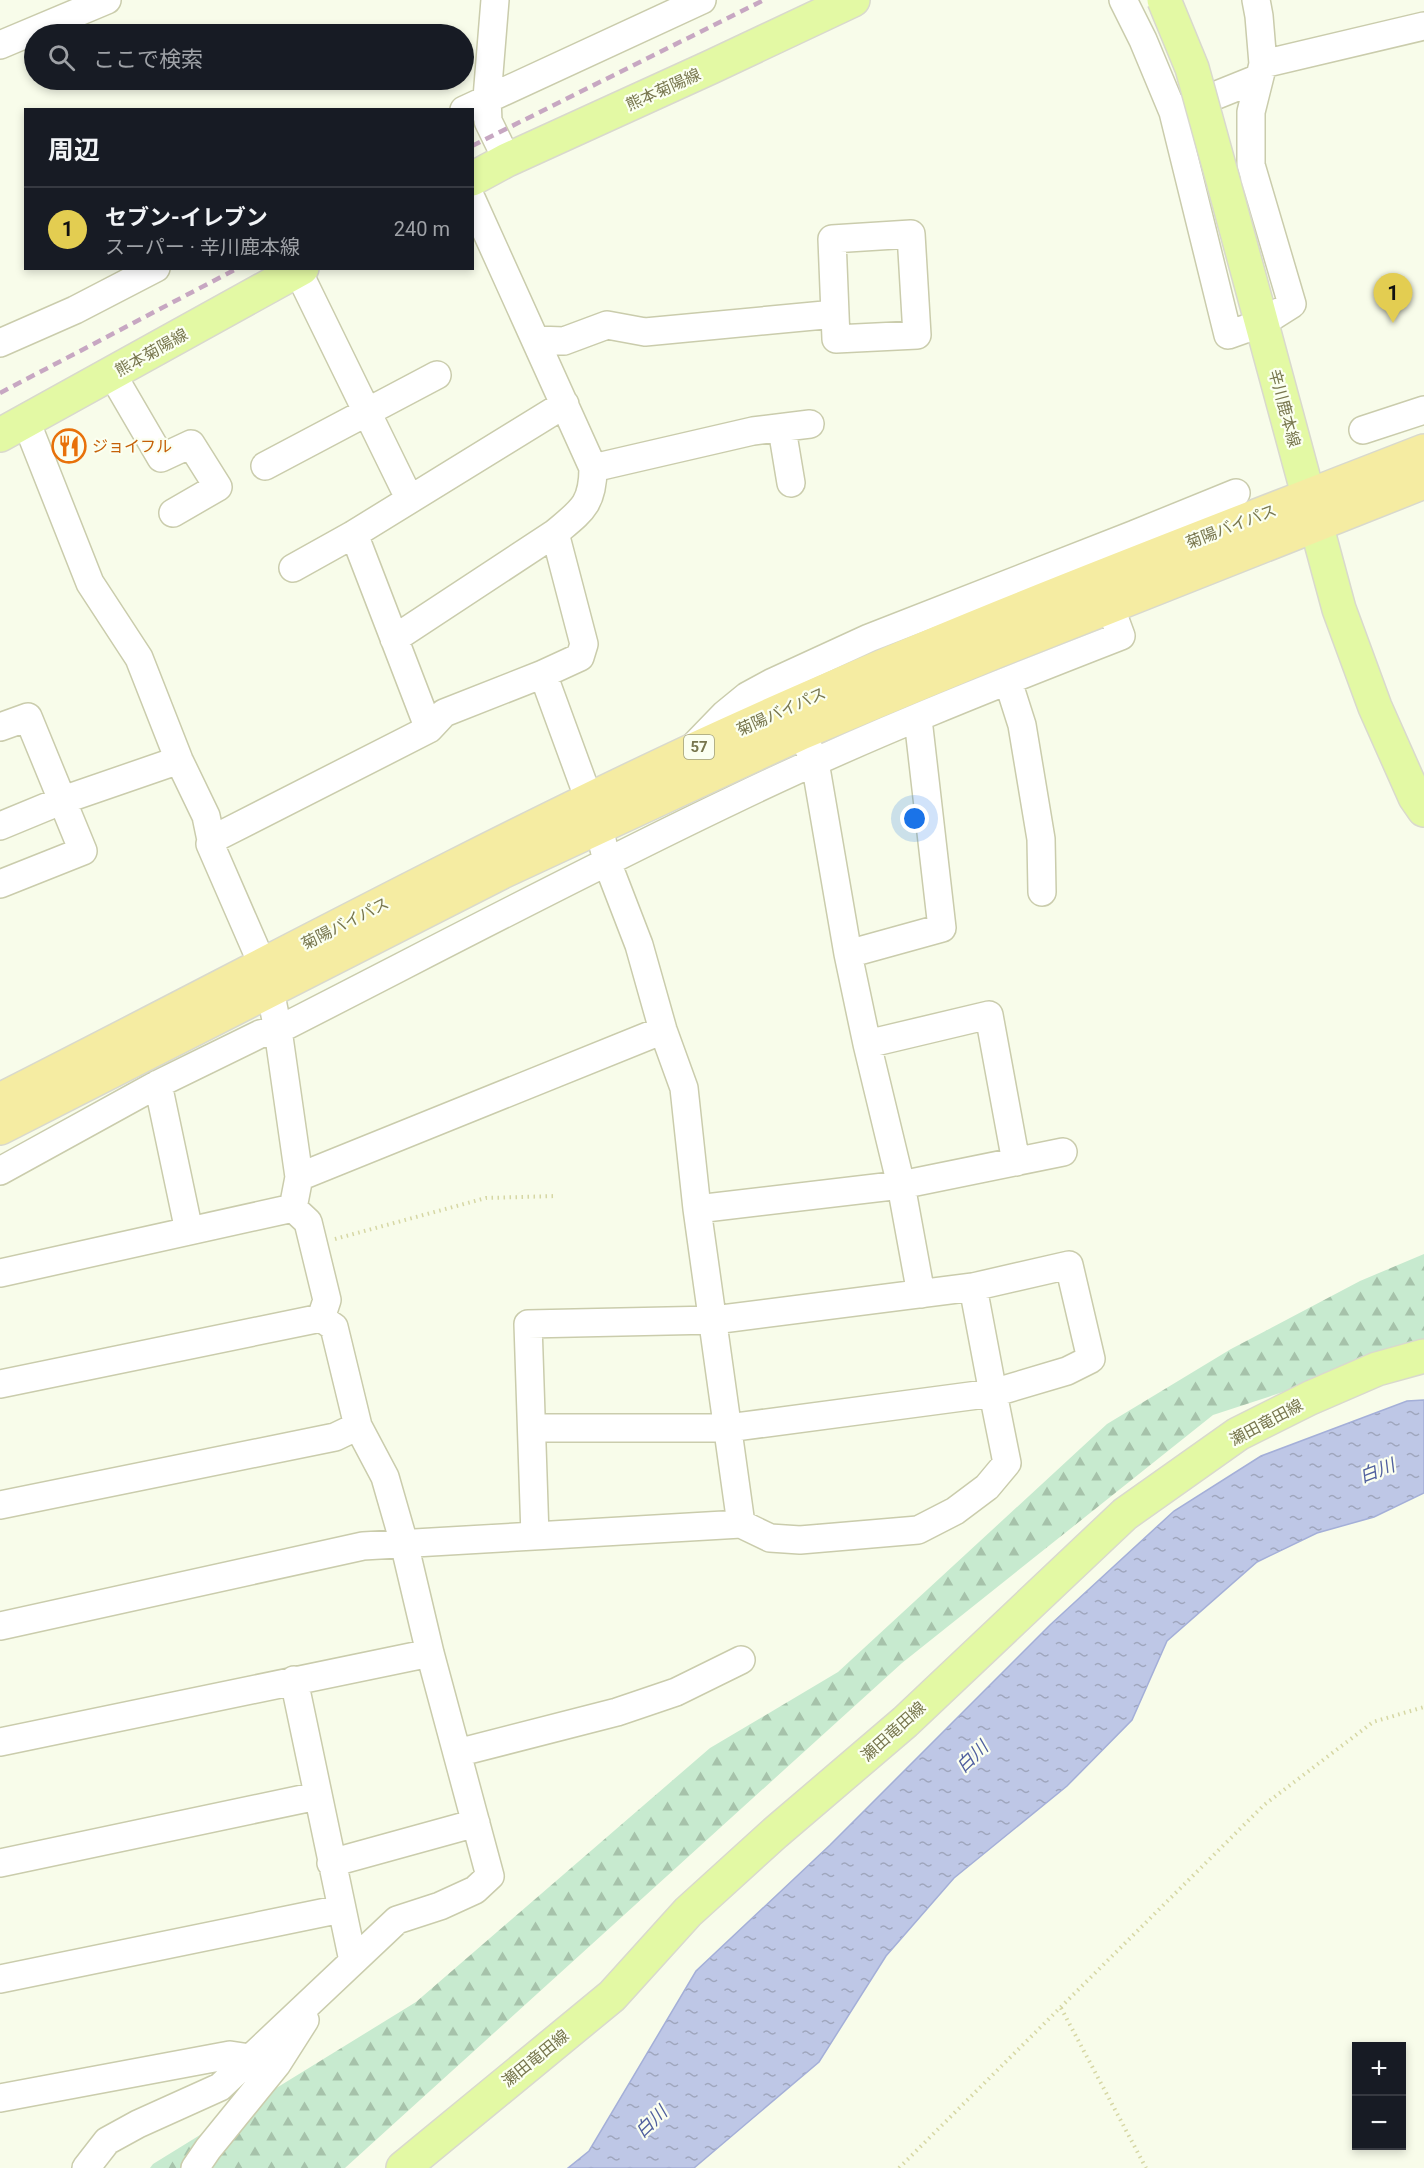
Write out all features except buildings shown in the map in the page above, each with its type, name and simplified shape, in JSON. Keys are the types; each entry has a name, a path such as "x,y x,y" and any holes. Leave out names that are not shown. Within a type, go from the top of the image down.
{"highway":[{"name":"菊陽バイパス","path":"0,1128 267,978 494,846 594,814 801,733 1110,606 1313,510 1424,451"},
{"name":"菊陽バイパス","path":"594,814 687,753 875,652 1141,546 1313,510 1424,482"},
{"name":"菊陽バイパス","path":"0,1100 267,978"}],"main road":[{"name":"熊本菊陽線","path":"474,177 852,0"},
{"name":"辛川鹿本線","path":"1164,0 1192,68 1339,609 1375,707 1415,797 1424,810"},
{"name":"熊本菊陽線","path":"13,428 300,270"},
{"name":"瀬田竜田線","path":"403,2168 612,1996 688,1912 775,1833 905,1722 1125,1514 1238,1434 1310,1398 1377,1369 1424,1356"}],"street":[{"path":"50,24 107,0"},
{"path":"495,0 475,104 488,121 507,160"},
{"path":"475,104 702,0"},
{"path":"1123,0 1143,40 1173,112 1228,335 1262,323 1292,304 1251,165 1251,112 1261,71 1259,16 1256,0"},
{"path":"1173,112 1261,71 1424,26"},
{"path":"0,45 24,35"},
{"path":"394,639 555,532 580,512 590,500 594,468 474,204"},
{"path":"911,234 917,335 836,339 835,314 832,239 911,234"},
{"path":"0,342 75,310 152,270"},
{"path":"300,270 409,498"},
{"path":"536,340 564,340 607,325 645,332 835,314"},
{"path":"112,374 161,458 191,444 218,487 173,513"},
{"path":"265,466 437,375"},
{"path":"293,568 354,534 565,404"},
{"path":"1363,430 1424,410"},
{"path":"594,468 753,431 810,424"},
{"path":"13,428 90,583 139,658 179,760 206,816 212,840 210,844 267,978 278,1030 299,1177 293,1208"},
{"path":"782,429 791,483"},
{"path":"1141,546 1236,493"},
{"path":"212,840 429,729 444,713 580,657 584,644 555,532"},
{"path":"354,534 429,729"},
{"path":"0,1171 158,1084 260,1034 278,1030 734,799 918,718 1120,636 1110,606"},
{"path":"543,674 594,814 607,862 639,945 663,1030 684,1088 698,1209 741,1524"},
{"path":"1008,681 1022,725 1041,839 1042,892"},
{"path":"0,727 28,717 83,851 0,884"},
{"path":"848,954 942,928 918,718"},
{"path":"801,733 815,762 848,954 901,1185 921,1294"},
{"path":"0,826 63,800 179,760"},
{"path":"867,1044 989,1016 1016,1162"},
{"path":"299,1177 663,1030"},
{"path":"158,1084 189,1231"},
{"path":"698,1209 901,1185 1063,1152"},
{"path":"0,1273 293,1208"},
{"path":"293,1208 308,1222 314,1245 327,1300 321,1318"},
{"path":"532,1428 728,1428 993,1393 1067,1371 1091,1359 1070,1265 973,1287 714,1320 528,1324 535,1536"},
{"path":"0,1626 363,1546 741,1524 770,1538 800,1540 918,1530 946,1516 987,1487 1007,1463 973,1287"},
{"path":"0,1384 321,1318 334,1327 358,1426 385,1477 404,1543 430,1653 490,1876 475,1890 440,1906 397,1920 220,2087 138,2124 107,2141 86,2168"},
{"path":"0,1505 335,1437 358,1426"},
{"path":"0,1742 430,1653"},
{"path":"457,1753 617,1712 676,1692 741,1660"},
{"path":"294,1680 353,1961"},
{"path":"0,1863 317,1796"},
{"path":"331,1863 476,1823"},
{"path":"0,1979 341,1909"},
{"path":"195,2168 278,2064 323,1991"},
{"path":"0,2098 230,2055 250,2058"}],"path":[{"path":"314,1245 486,1198 557,1196"},
{"path":"899,2168 1264,1805 1373,1722 1424,1707"},
{"path":"1061,2008 1146,2168"}],"green space":[{"path":"1424,1254 1424,1346 1213,1415 902,1663 345,2168 150,2168 153,2164 416,2002 710,1748 838,1672 1107,1424 1231,1349 1360,1281"}],"water":[{"name":"白川","path":"1424,1400 1424,1493 1374,1517 1317,1533 1257,1562 1167,1641 1132,1720 1067,1786 954,1878 886,1956 819,2062 694,2168 568,2168 589,2151 696,1971 830,1845 1050,1625 1174,1511 1261,1456 1407,1401"}],"railway":[{"path":"474,145 764,0"},
{"path":"0,393 234,270"}],"place":[{"name":"セブン-イレブン","path":"1393,323"},
{"name":"ジョイフル","path":"69,446"}]}
